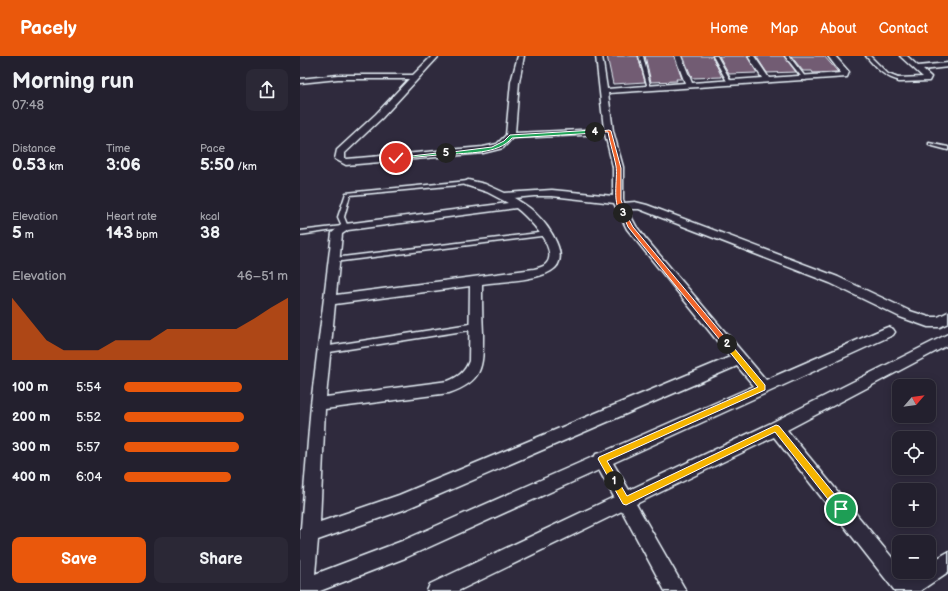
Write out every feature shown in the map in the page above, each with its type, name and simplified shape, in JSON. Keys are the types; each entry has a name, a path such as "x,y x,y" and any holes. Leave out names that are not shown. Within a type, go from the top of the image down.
{"street":[{"path":"436,56 379,116 340,152 340,160 353,162 484,150 500,146 510,136 515,82 521,56"},
{"path":"599,56 609,131 618,168 620,202 631,227 763,388"},
{"path":"678,56 689,85"},
{"path":"751,56 767,81"},
{"path":"604,91 844,75 845,72 830,56"},
{"path":"901,80 926,79 927,77 903,56"},
{"path":"918,68 948,65"},
{"path":"300,81 338,76 415,77"},
{"path":"510,136 609,131"},
{"path":"329,300 476,281 544,270 552,265 554,258 553,250 547,234 528,212 482,185 468,183"},
{"path":"501,196 540,193 620,202 643,207 834,280 905,314 928,322 940,322 948,317"},
{"path":"518,205 345,227 337,233 323,350 305,537 303,589 405,549 602,459 888,332"},
{"path":"318,404 449,387 460,383 474,369 476,361 476,281"},
{"path":"437,591 776,428 948,338"},
{"path":"305,537 400,503 740,359"},
{"path":"776,428 906,590 948,561"},
{"path":"602,459 676,591"}],"lane":[{"path":"641,56 650,88"},
{"path":"715,56 730,83"},
{"path":"787,56 805,78"},
{"path":"868,56 888,76 894,80 901,80"},
{"path":"931,144 948,149"},
{"path":"300,232 345,227 341,217 348,194 468,183"},
{"path":"334,260 547,234"},
{"path":"323,350 476,326"}],"building":[{"path":"607,56 638,56 645,82 613,84"},
{"path":"645,56 674,56 682,79 676,79 677,81 651,82"},
{"path":"683,56 712,56 722,77 692,78"},
{"path":"719,56 747,56 757,73 729,74"},
{"path":"756,56 784,56 796,72 767,73"},
{"path":"791,56 824,56 838,72 813,73 812,71 803,71"}],"route":[{"path":"396,158 484,150 500,146 506,142 510,136 609,131 616,153 618,168 618,200 631,227 763,388 602,459 626,501 776,428 841,509"}]}
